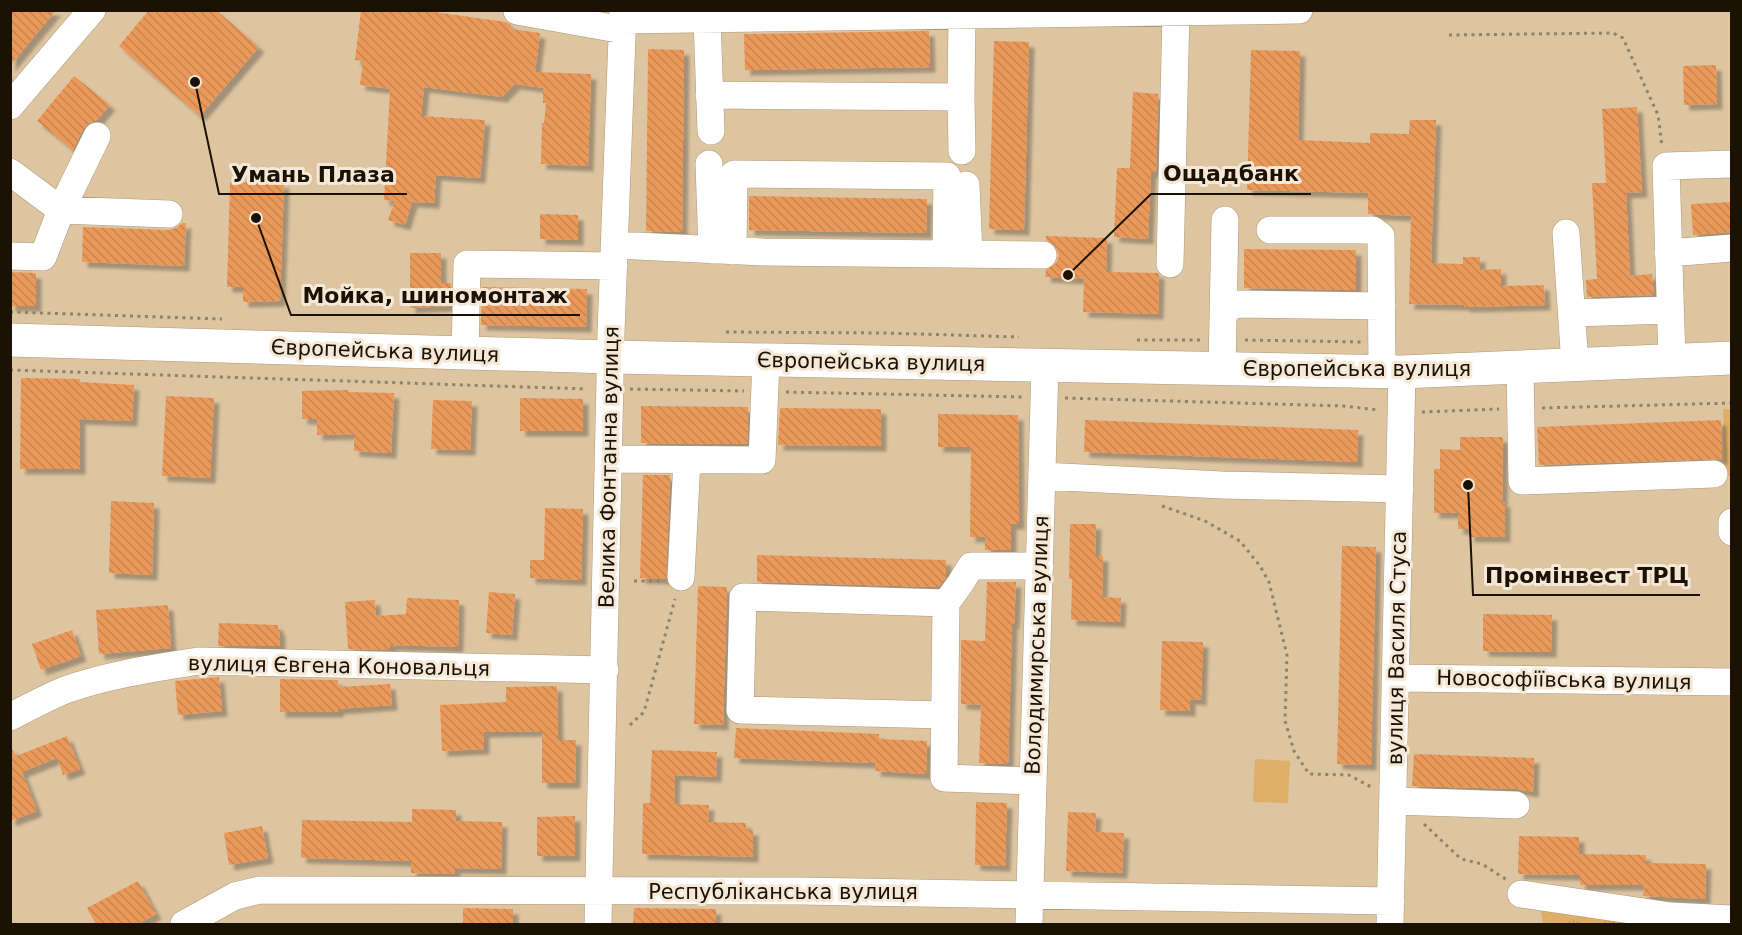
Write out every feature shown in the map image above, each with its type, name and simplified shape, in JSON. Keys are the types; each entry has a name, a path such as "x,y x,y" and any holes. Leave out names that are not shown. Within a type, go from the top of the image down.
{"main road":[{"name":"Європейська вулиця","path":"10,340 465,354 610,373 765,376 1045,366 1222,341 1388,362 1520,367 1731,358"}],"street":[{"path":"518,11 622,18 1299,10"},
{"path":"1170,264 1176,12"},
{"path":"10,106 82,14"},
{"path":"962,15 962,151"},
{"path":"711,131 709,95 724,16"},
{"name":"Велика Фонтанна вулиця","path":"598,924 610,373 622,18"},
{"path":"709,95 961,96"},
{"path":"10,256 43,257 61,210 97,136"},
{"path":"709,164 722,251"},
{"path":"1672,360 1666,166 1731,164"},
{"path":"10,172 61,210 169,214"},
{"path":"722,251 734,174 947,176 958,254"},
{"path":"958,254 966,185"},
{"path":"1222,341 1225,219"},
{"name":"вулиця Василя Стуса","path":"1270,230 1372,230 1381,236 1382,306 1388,362 1401,412 1396,678 1398,798 1390,913"},
{"path":"1566,233 1575,365"},
{"path":"1668,253 1731,248"},
{"path":"465,354 467,264 722,251 1043,255"},
{"path":"1222,341 1230,307 1239,303 1382,306"},
{"path":"1572,313 1670,310"},
{"name":"Володимирська вулиця","path":"1029,924 1045,366"},
{"path":"1520,367 1522,481 1714,474"},
{"path":"609,459 762,460 765,376"},
{"path":"681,576 687,460"},
{"path":"1042,476 1222,485 1400,489"},
{"path":"1731,522 1731,532"},
{"path":"1033,781 944,778 945,603 971,566 1040,566"},
{"path":"945,603 743,597 740,710 945,715"},
{"name":"вулиця Євгена Коновальця","path":"10,717 40,701 68,690 126,675 198,661 605,670"},
{"name":"Новософіївська вулиця","path":"1396,678 1731,682"},
{"path":"1398,798 1516,805"},
{"name":"Республіканська вулиця","path":"184,924 235,896 261,890 800,891 1030,895 1390,913"},
{"path":"1521,894 1671,920 1731,919"}],"path":[{"path":"1449,35 1613,33 1623,38 1658,115 1666,166"},
{"path":"10,312 230,319"},
{"path":"721,332 885,333 1024,338"},
{"path":"1129,340 1222,341 1388,362"},
{"path":"10,370 765,376 1045,398 1343,406 1401,412 1731,403"},
{"path":"1161,506 1205,521 1240,541 1260,566 1269,582 1287,655 1285,721 1294,751 1309,774 1349,775 1398,798 1461,859 1482,864 1504,877 1521,894"},
{"path":"630,725 644,712 681,576"}],"green space":[{"path":"1723,409 1731,409 1731,476 1725,476"},
{"path":"1255,759 1290,761 1288,803 1253,802"},
{"path":"1540,905 1665,924 1543,924"}],"building":[{"path":"10,10 56,10 10,66"},
{"path":"149,10 216,10 259,47 200,116 119,46"},
{"path":"361,10 420,10 506,22 511,25 511,29 540,33 535,72 591,74 588,166 541,164 542,123 544,123 546,103 543,103 543,88 515,84 502,97 424,87 421,116 485,120 480,178 436,175 434,203 412,202 405,225 388,220 395,201 384,200 390,89 360,85 363,61 355,60"},
{"path":"929,31 930,67 745,70 744,34"},
{"path":"994,41 1029,42 1024,230 989,229"},
{"path":"648,49 684,50 682,232 646,231"},
{"path":"1251,50 1300,51 1298,140 1370,143 1370,133 1409,134 1410,120 1436,120 1431,263 1463,264 1463,257 1480,257 1480,270 1501,269 1501,286 1544,285 1545,305 1464,307 1464,305 1409,304 1411,216 1368,214 1368,193 1247,190"},
{"path":"1716,65 1717,104 1684,105 1683,66"},
{"path":"74,76 110,105 97,120 89,123 83,129 73,150 37,121"},
{"path":"1133,92 1158,94 1156,172 1151,172 1148,239 1114,237 1117,168 1130,168"},
{"path":"1637,107 1642,192 1626,193 1630,276 1652,274 1654,295 1587,297 1586,280 1597,279 1592,183 1606,183 1602,109"},
{"path":"230,182 284,183 280,301 243,302 243,287 227,287"},
{"path":"749,196 927,199 926,233 749,230"},
{"path":"1731,202 1731,232 1693,235 1691,204"},
{"path":"540,214 578,215 578,240 540,239"},
{"path":"186,223 184,266 82,262 83,227 168,230"},
{"path":"1046,236 1107,238 1106,272 1158,273 1158,314 1083,312 1084,279 1045,277 1046,270 1056,263 1059,256 1056,247 1046,240"},
{"path":"1244,249 1356,250 1356,290 1244,288"},
{"path":"410,253 441,253 441,283 451,283 450,306 410,308"},
{"path":"10,272 36,273 36,306 10,306"},
{"path":"482,287 587,289 586,327 481,325"},
{"path":"21,378 80,379 80,382 134,385 132,421 80,419 80,469 20,469"},
{"path":"348,390 348,392 394,393 391,453 354,451 354,434 317,435 317,419 302,419 302,391"},
{"path":"166,396 214,398 210,478 162,476"},
{"path":"520,398 583,399 583,431 520,431"},
{"path":"433,400 472,401 470,450 431,449"},
{"path":"641,406 748,407 747,444 641,443"},
{"path":"780,408 881,409 881,446 778,445"},
{"path":"938,414 1018,415 1019,524 1011,524 1011,550 985,550 985,537 970,537 971,447 938,447"},
{"path":"1085,420 1358,430 1357,462 1084,452"},
{"path":"1721,420 1722,459 1539,465 1537,427"},
{"path":"1460,437 1503,437 1502,502 1505,502 1505,537 1469,537 1469,529 1458,529 1458,513 1434,513 1434,469 1440,469 1440,449 1460,450"},
{"path":"643,475 670,475 666,579 640,578"},
{"path":"111,501 154,503 152,575 109,573"},
{"path":"545,508 583,509 581,580 530,578 530,560 544,560"},
{"path":"1070,524 1096,524 1095,556 1103,556 1102,597 1121,598 1120,622 1071,620"},
{"path":"1342,546 1376,547 1371,765 1337,764"},
{"path":"757,555 946,560 946,577 938,587 757,582"},
{"path":"987,582 1016,582 1014,624 1012,624 1008,764 979,763 981,705 961,704 961,640 985,641"},
{"path":"698,586 727,587 723,725 694,724"},
{"path":"489,592 515,594 512,635 486,633"},
{"path":"407,598 459,600 458,647 390,645 390,650 348,649 345,602 375,600 376,616 406,614"},
{"path":"168,605 171,648 99,654 96,610"},
{"path":"1483,614 1552,615 1551,652 1483,651"},
{"path":"219,623 278,625 280,646 218,646"},
{"path":"72,630 81,656 41,670 32,644"},
{"path":"1162,641 1203,642 1201,700 1190,699 1190,711 1160,710"},
{"path":"219,677 222,711 178,715 175,681"},
{"path":"280,679 338,680 338,687 390,684 392,705 338,709 338,712 280,712"},
{"path":"557,686 558,740 576,740 575,783 542,783 542,731 484,732 484,749 442,751 440,705 506,702 506,687"},
{"path":"736,728 879,734 879,739 927,741 926,774 875,771 876,763 734,758"},
{"path":"67,736 80,769 63,775 57,758 22,772 37,811 10,821 10,746 16,756"},
{"path":"652,750 717,752 716,777 675,775 674,804 709,805 708,822 746,823 746,830 753,830 753,857 642,854 643,803 650,803"},
{"path":"1414,754 1534,758 1533,792 1517,789 1412,786"},
{"path":"976,802 1007,803 1005,866 975,865"},
{"path":"412,809 456,810 456,821 502,822 501,869 455,868 455,874 411,873 411,861 301,858 302,820 412,822"},
{"path":"1068,812 1096,813 1095,832 1124,833 1122,873 1066,871"},
{"path":"575,816 575,856 537,856 537,817"},
{"path":"262,826 268,858 229,865 224,833"},
{"path":"1519,836 1579,837 1579,854 1646,855 1646,863 1706,864 1705,899 1643,896 1644,885 1580,885 1580,875 1518,874"},
{"path":"138,881 156,914 138,924 96,924 87,908"},
{"path":"463,908 513,909 513,924 463,924"},
{"path":"634,908 716,909 716,924 633,924"}],"place":[{"name":"Умань Плаза","path":"195,82"},
{"name":"Мойка, шиномонтаж","path":"256,218"},
{"name":"Ощадбанк","path":"1068,275"},
{"name":"Промінвест ТРЦ","path":"1468,485"}]}
